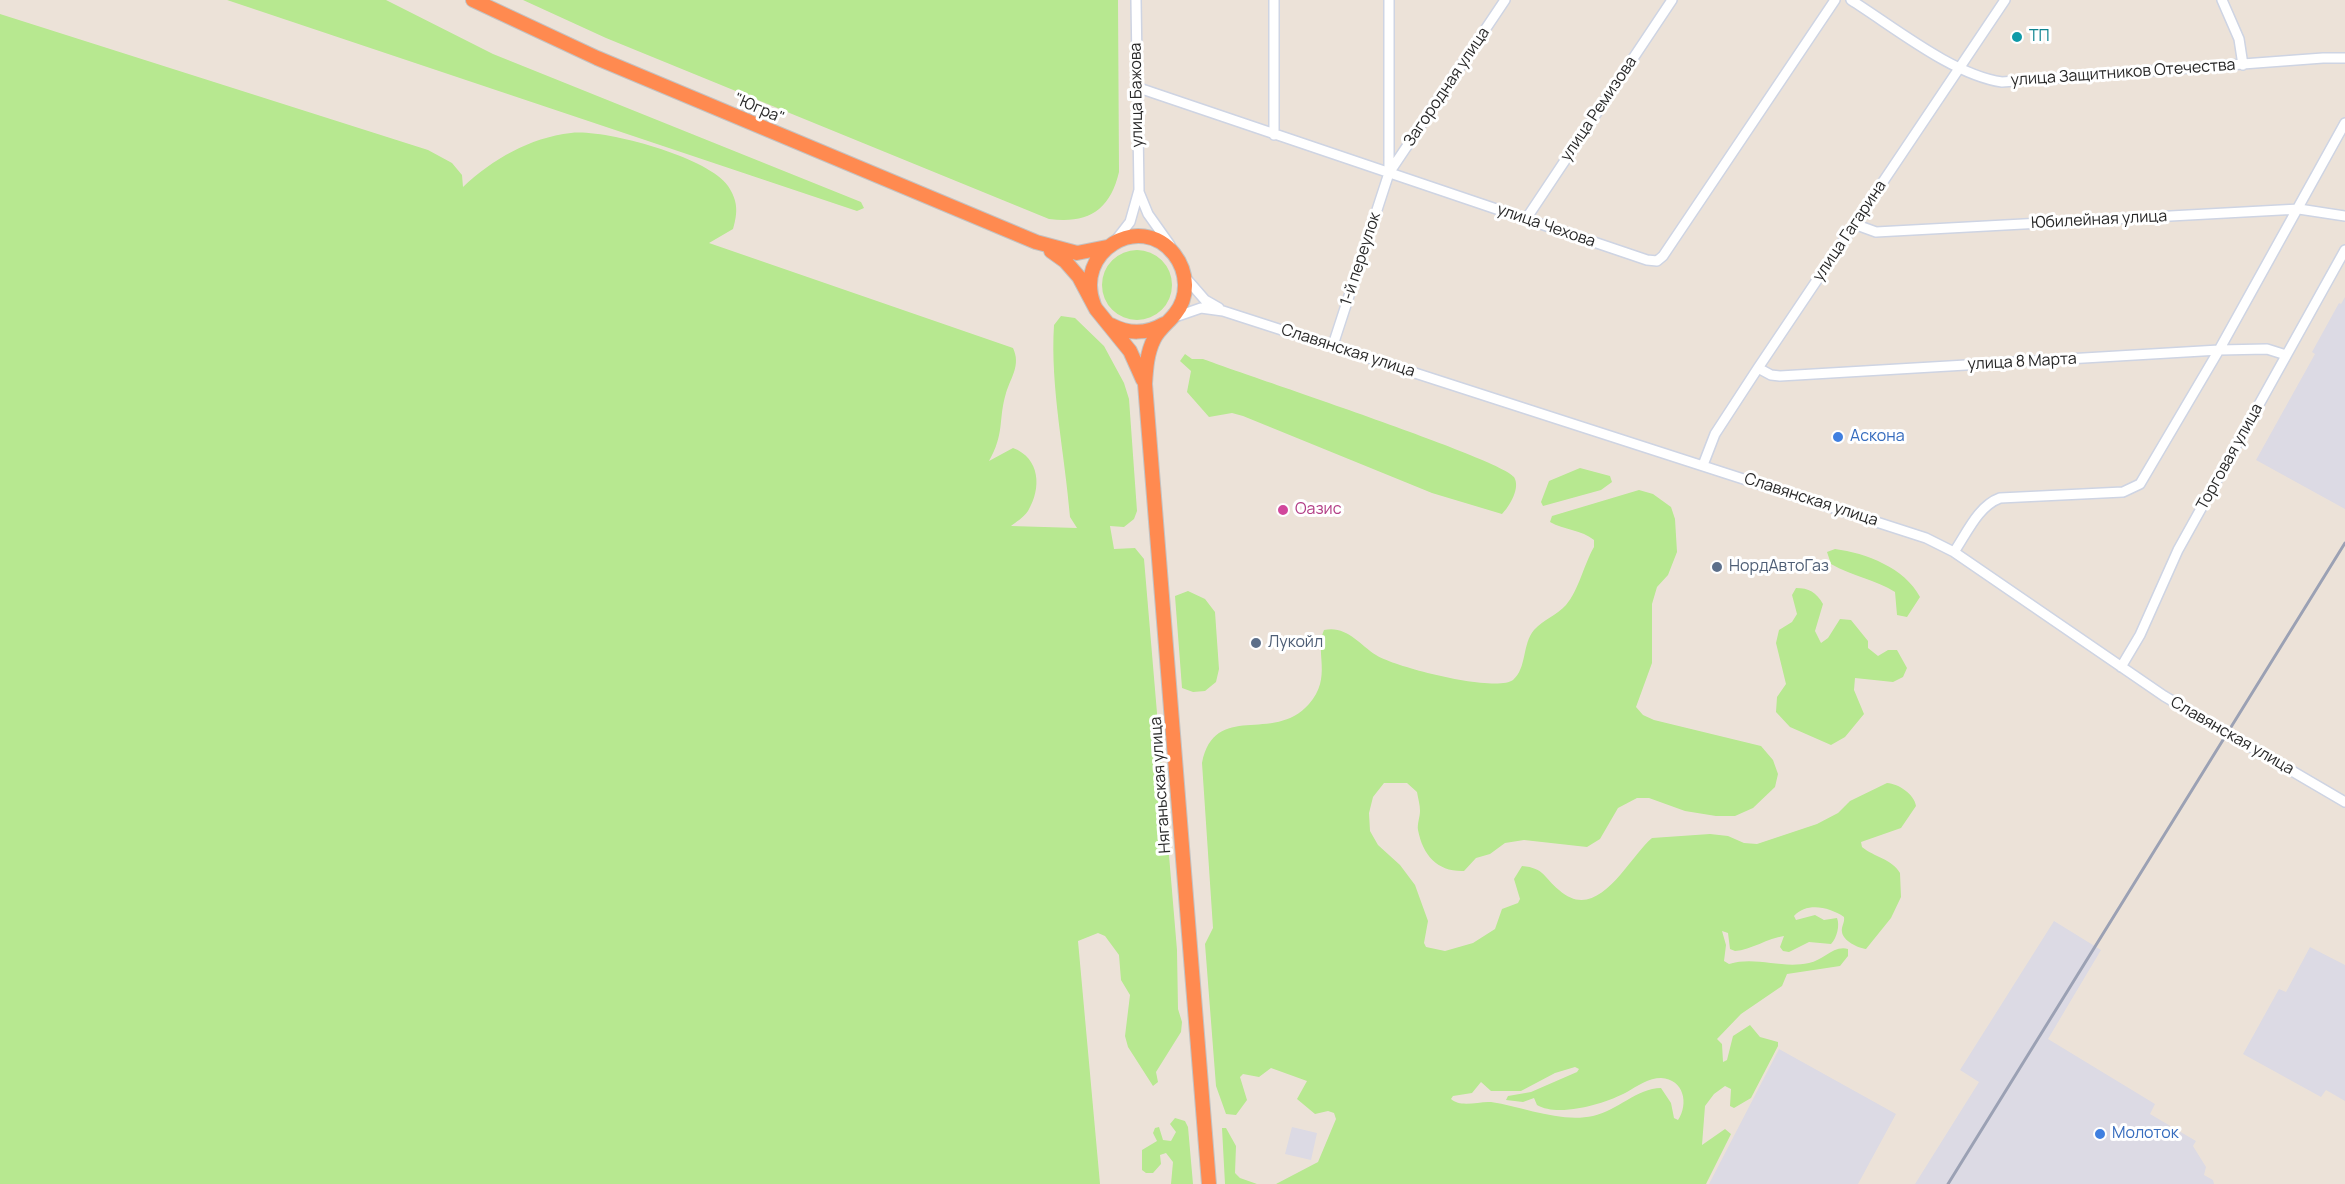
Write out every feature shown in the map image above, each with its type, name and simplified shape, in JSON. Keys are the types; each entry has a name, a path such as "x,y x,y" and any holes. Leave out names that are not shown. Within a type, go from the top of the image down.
{"highway":[{"name":"\"Югра\"","path":"473,0 630,72 1036,243"},
{"path":"1036,243 1077,253 1131,237 1150,238 1167,247 1181,266 1183,298 1151,345 1145,384"},
{"path":"1036,243 1057,255 1073,268 1094,304 1130,351 1145,384"},
{"path":"1094,304 1089,289 1091,272 1098,257 1111,244"},
{"path":"1107,322 1121,330 1137,332 1153,330 1168,321"},
{"name":"Няганьская улица","path":"1145,384 1209,1184"}],"street":[{"name":"улица Бажова","path":"1136,0 1139,190"},
{"path":"1274,0 1274,135"},
{"path":"1389,0 1389,173"},
{"name":"Загородная улица","path":"1389,173 1505,0"},
{"name":"улица Ремизова","path":"1526,219 1672,0"},
{"name":"улица Чехова","path":"1136,87 1647,261 1657,261 1663,256 1835,0"},
{"name":"улица Защитников Отечества","path":"1851,0 1959,68 1991,80 2012,82 2323,57 2345,58"},
{"name":"улица Гагарина","path":"1703,465 1715,434 2005,0"},
{"path":"2222,0 2239,39 2243,65"},
{"path":"1954,552 1980,513 1992,501 2000,498 2133,490 2140,484 2219,350 2345,123"},
{"name":"1-й переулок","path":"1333,345 1389,173"},
{"path":"1111,244 1130,222 1139,190"},
{"path":"1139,190 1149,214 1181,266 1205,300 1223,310"},
{"name":"Юбилейная улица","path":"1854,224 1876,232 2298,209 2345,216"},
{"name":"Торговая улица","path":"2121,667 2140,635 2178,550 2345,250"},
{"path":"1168,321 1193,309 1223,310"},
{"name":"Славянская улица","path":"1223,310 1912,532 1954,552 2202,720 2345,802"},
{"name":"улица 8 Марта","path":"1758,368 1771,375 1780,376 2219,350 2267,349 2286,355"}],"shaded area":[{"path":"2345,297 2345,509 2256,460 2315,354 2312,352 2339,303 2341,304"},
{"path":"2054,921 2101,950 2048,1039 2155,1104 2150,1114 2196,1141 2193,1146 2206,1167 2204,1175 2213,1180 2214,1184 1915,1184 1979,1082 1960,1070"},
{"path":"2310,947 2345,965 2345,1101 2326,1090 2321,1097 2243,1054 2279,989 2286,992"},
{"path":"1779,1049 1896,1114 1858,1184 1709,1184"},
{"path":"1292,1127 1317,1133 1311,1160 1285,1154"}],"green space":[{"path":"227,0 386,0 493,54 861,202 864,208 857,211"},
{"path":"523,0 1118,0 1119,172 1110,196 1095,212 1075,219 1049,219 606,38"},
{"path":"0,14 428,150 452,163 462,175 463,187 487,167 512,151 541,140 571,133 587,133 630,140 678,155 700,165 717,175 728,186 736,207 733,229 709,243 1013,348 1016,365 1006,393 997,442 989,461 1013,448 1029,459 1037,484 1028,511 1011,526 1077,528 1070,517 1059,421 1054,372 1054,325 1061,316 1075,318 1104,346 1124,383 1129,399 1137,511 1134,519 1124,527 1110,526 1114,549 1135,548 1144,559 1177,950 1178,1009 1182,1022 1181,1032 1156,1072 1158,1082 1153,1086 1128,1047 1125,1036 1130,995 1121,980 1119,955 1105,936 1098,933 1078,941 1100,1184 0,1184"},
{"path":"1137,250 1150,253 1162,260 1169,272 1172,285 1169,298 1162,310 1150,317 1137,320 1124,317 1112,310 1105,298 1102,285 1105,272 1112,260 1124,253"},
{"path":"1185,354 1192,359 1203,359 1467,454 1514,477 1516,486 1513,497 1502,514 1432,493 1243,416 1232,413 1209,417 1187,392 1191,371 1180,361"},
{"path":"1580,468 1610,476 1612,482 1601,490 1543,506 1541,502 1549,481"},
{"path":"1639,490 1653,494 1671,507 1675,519 1677,552 1668,575 1657,587 1652,604 1652,663 1636,707 1643,715 1654,720 1761,746 1773,760 1778,774 1775,787 1753,808 1735,816 1716,816 1685,811 1649,798 1637,798 1618,808 1600,839 1587,847 1524,840 1505,843 1490,854 1476,858 1464,871 1455,871 1433,861 1424,848 1418,830 1420,811 1417,792 1407,783 1384,783 1373,797 1369,813 1370,831 1378,845 1400,865 1415,885 1428,921 1424,943 1426,947 1445,951 1473,943 1495,929 1502,909 1518,903 1520,899 1514,879 1522,866 1540,871 1559,890 1573,899 1587,899 1611,885 1652,838 1710,834 1757,844 1817,824 1838,813 1850,801 1887,783 1905,790 1912,797 1916,806 1901,828 1861,842 1862,847 1897,868 1900,873 1901,897 1891,918 1866,949 1855,946 1845,938 1842,930 1844,917 1818,908 1805,909 1794,916 1796,920 1815,915 1824,920 1837,918 1837,931 1831,944 1809,942 1789,952 1783,951 1780,947 1784,936 1735,951 1730,949 1728,933 1722,931 1726,945 1724,961 1729,964 1749,961 1788,965 1814,962 1843,948 1848,949 1848,956 1840,966 1787,974 1782,986 1741,1014 1717,1039 1722,1044 1723,1062 1727,1060 1733,1036 1750,1025 1760,1037 1778,1042 1778,1046 1751,1098 1734,1108 1730,1106 1731,1089 1725,1086 1714,1094 1705,1106 1702,1145 1725,1129 1731,1134 1706,1184 1276,1184 1318,1162 1336,1119 1334,1113 1328,1111 1315,1114 1297,1099 1307,1081 1271,1068 1259,1077 1243,1074 1240,1077 1247,1100 1236,1115 1226,1114 1216,1086 1205,944 1213,928 1202,763 1209,744 1219,733 1232,727 1279,722 1295,716 1309,704 1316,694 1322,675 1321,638 1324,630 1339,630 1352,636 1386,660 1423,672 1487,683 1503,683 1513,680 1520,669 1530,636 1538,626 1562,609 1571,599 1594,547 1594,540 1589,537 1550,522 1552,516","holes":["1575,1067 1579,1069 1577,1072 1531,1092 1508,1096 1506,1100 1523,1102 1534,1098 1537,1105 1546,1109 1570,1110 1608,1100 1648,1081 1661,1078 1675,1083 1682,1093 1684,1100 1681,1114 1678,1120 1674,1118 1671,1103 1661,1088 1644,1092 1602,1113 1580,1118 1555,1116 1491,1102 1470,1104 1455,1102 1451,1099 1453,1096 1472,1093 1481,1082 1491,1091 1521,1091 1555,1073"]},
{"path":"1835,549 1872,558 1905,578 1920,597 1907,617 1897,615 1895,592 1831,564 1827,552"},
{"path":"1796,588 1812,592 1823,604 1815,631 1821,643 1828,638 1840,619 1851,620 1868,641 1868,648 1878,656 1888,650 1897,650 1907,668 1903,677 1893,682 1855,678 1854,690 1864,714 1845,737 1831,745 1790,727 1776,712 1777,697 1786,684 1776,643 1779,630 1792,622 1797,614 1792,595"},
{"path":"1188,591 1205,599 1215,612 1219,669 1216,682 1205,691 1193,692 1182,688 1175,596"},
{"path":"1175,1118 1185,1121 1188,1127 1193,1184 1171,1184 1173,1162 1166,1153 1160,1155 1161,1164 1153,1173 1146,1173 1142,1170 1142,1150 1157,1141 1153,1133 1155,1128 1159,1127 1163,1140 1171,1141 1176,1132 1170,1124"},
{"path":"1222,1128 1226,1128 1236,1146 1235,1173 1240,1178 1257,1184 1225,1184"}],"railway":[{"path":"1948,1184 2345,543"}],"place":[{"name":"ТП","path":"2017,37"},
{"name":"Аскона","path":"1838,437"},
{"name":"Оазис","path":"1283,510"},
{"name":"НордАвтоГаз","path":"1717,567"},
{"name":"Лукойл","path":"1256,643"},
{"name":"Молоток","path":"2100,1134"}]}
